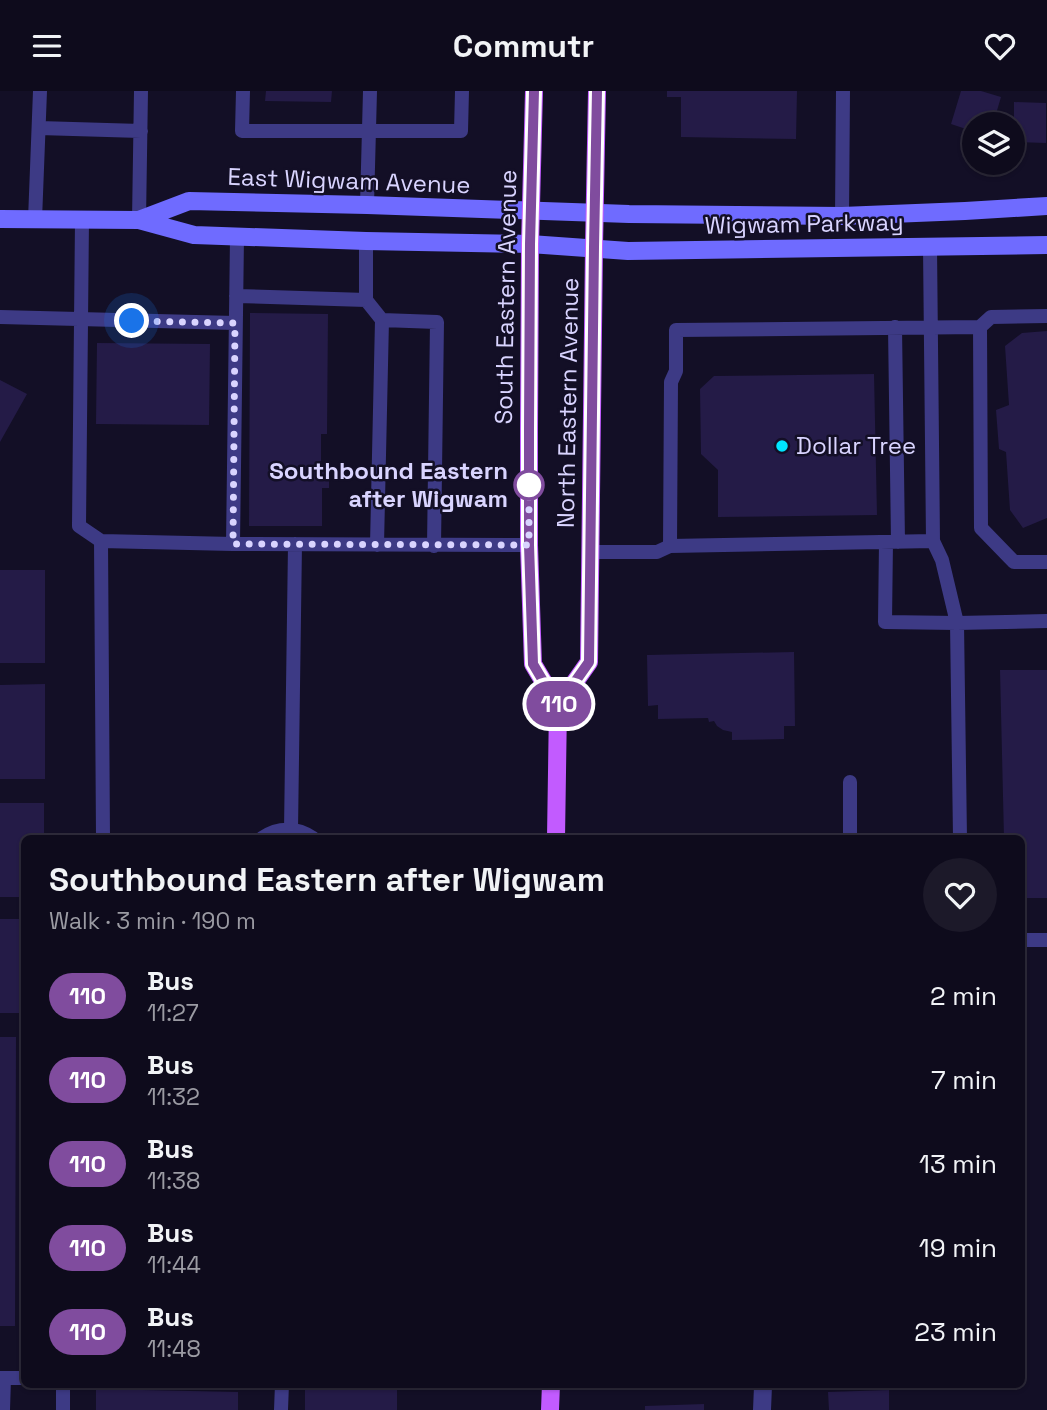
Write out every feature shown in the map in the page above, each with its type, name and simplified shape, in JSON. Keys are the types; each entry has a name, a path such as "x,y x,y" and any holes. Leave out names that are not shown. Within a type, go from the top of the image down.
{"main road":[{"name":"South Eastern Avenue","path":"534,91 530,244 529,545 533,664 558,706"},
{"name":"North Eastern Avenue","path":"558,706 589,662 597,91"},
{"name":"East Wigwam Avenue","path":"139,220 189,201 562,211"},
{"name":"Wigwam Parkway","path":"562,211 842,216 1047,206"},
{"name":"East Wigwam Avenue","path":"0,219 139,220 194,235 561,246"},
{"name":"Wigwam Parkway","path":"561,246 628,251 1047,246"},
{"path":"556,835 558,706"},
{"path":"550,1410 551,1388"}],"street":[{"path":"762,1410 763,1388"}],"lane":[{"path":"35,220 40,91"},
{"path":"139,220 141,91"},
{"path":"243,91 242,131 461,131 462,91"},
{"path":"367,205 370,91"},
{"path":"842,216 843,91"},
{"path":"39,128 141,131"},
{"path":"82,220 79,526 102,541 529,545"},
{"path":"233,544 237,237"},
{"path":"366,241 366,300 382,320 377,545"},
{"path":"930,247 933,541 942,560 957,623 960,835"},
{"path":"236,296 366,300"},
{"path":"670,546 671,382 676,371 676,330 980,327 991,317 1047,316"},
{"path":"0,317 235,323"},
{"path":"382,320 437,322 434,546"},
{"path":"895,327 892,542 885,622 1047,621"},
{"path":"980,327 981,528 1014,562 1047,562"},
{"path":"102,541 103,835"},
{"path":"590,552 657,552 670,546 933,541"},
{"path":"291,830 295,544"},
{"path":"850,782 850,835"},
{"path":"268,835 275,831 291,830 306,835"},
{"path":"1025,940 1047,940"},
{"path":"3,1410 2,1378 21,1378"},
{"path":"63,1388 63,1410"},
{"path":"281,1410 282,1388"}],"building":[{"path":"266,91 332,91 331,102 265,101"},
{"path":"667,91 797,91 796,139 681,137 681,97 667,97"},
{"path":"961,91 981,91 1001,97 997,112 962,112 962,128 951,124"},
{"path":"1014,102 1046,103 1046,143 1025,142 1025,112 1014,112"},
{"path":"250,313 328,314 327,434 321,434 321,468 329,469 329,488 322,488 322,526 249,526"},
{"path":"1047,331 1047,518 1023,528 1010,510 1006,452 999,449 996,410 1009,405 1005,346 1022,333"},
{"path":"97,343 210,344 209,425 96,424"},
{"path":"874,374 877,515 718,517 718,470 701,454 700,389 714,376"},
{"path":"0,380 27,394 0,442"},
{"path":"0,570 45,570 45,663 0,663"},
{"path":"794,652 795,726 784,726 784,739 732,740 732,732 723,730 714,721 709,722 708,718 658,719 658,705 648,706 647,655"},
{"path":"1000,670 1047,670 1047,898 1027,898 1025,905 1025,835 1004,835"},
{"path":"45,684 45,779 0,779 0,685"},
{"path":"0,803 44,803 44,835 21,835 21,897 0,897"},
{"path":"0,919 21,919 21,1013 0,1013"},
{"path":"0,1037 16,1037 15,1326 0,1326"},
{"path":"305,1388 397,1388 397,1410 305,1410"},
{"path":"96,1389 238,1392 238,1410 96,1410"},
{"path":"889,1390 889,1410 829,1410 828,1392"},
{"path":"704,1404 704,1410 645,1410 645,1406"}],"bus line":[{"name":"110","path":"534,91 529,430 533,664 558,706 589,662 597,91"}],"place":[{"name":"Dollar Tree","path":"782,446"},
{"name":"Southbound Eastern after Wigwam","path":"529,485"}],"route":[{"path":"132,321 235,323 233,544 529,545 529,476 529,485"}]}
